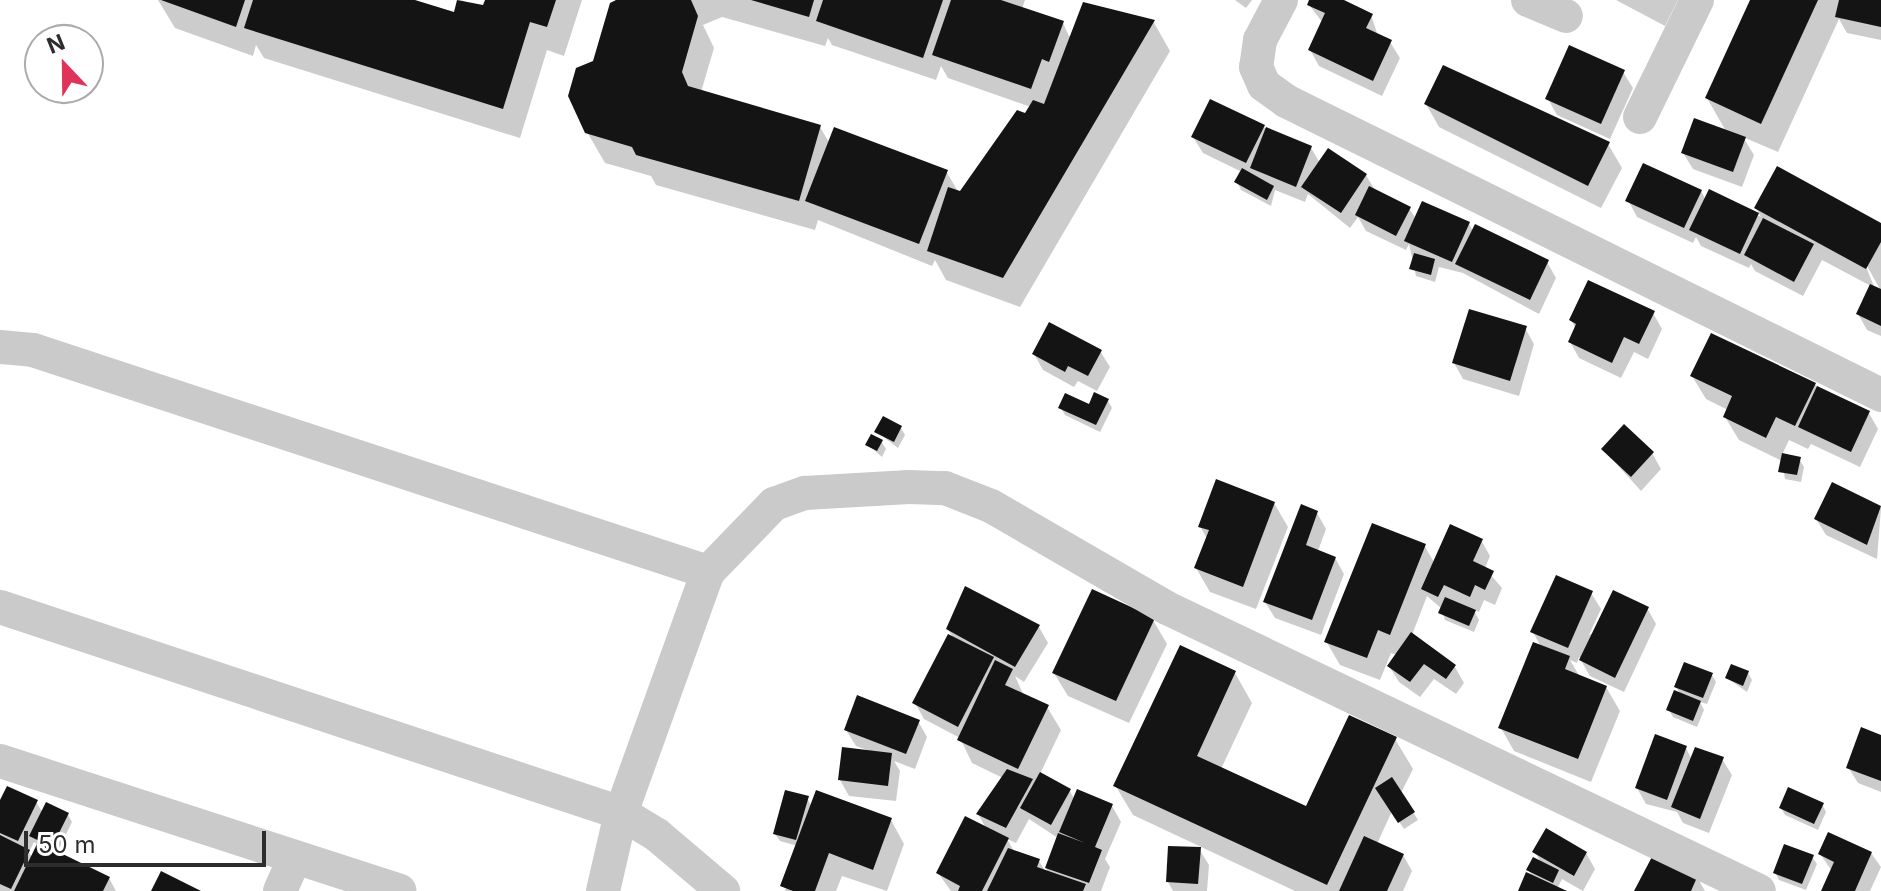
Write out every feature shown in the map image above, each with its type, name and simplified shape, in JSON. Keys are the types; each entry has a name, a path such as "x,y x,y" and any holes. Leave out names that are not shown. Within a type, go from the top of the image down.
{"street":[{"path":"1281,0 1260,40 1256,67 1264,85 1286,101 1881,395"},
{"path":"1528,0 1566,16"},
{"path":"1640,117 1697,0"},
{"path":"0,347 33,350 708,572"},
{"path":"603,891 621,813 708,572 754,522 784,500 855,488 945,488 991,506 1167,608 1759,891"},
{"path":"0,607 621,813 657,835 723,891"},
{"path":"0,761 287,876 399,891"}],"building":[{"path":"161,0 245,0 236,27"},
{"path":"253,0 415,0 454,12 457,0 483,5 485,0 556,0 547,27 530,22 503,109 244,28"},
{"path":"616,0 691,0 698,16 682,72 688,86 821,125 799,201 636,155 632,147 585,133 568,96 576,68 593,61 610,3"},
{"path":"751,0 814,0 809,17"},
{"path":"823,0 943,0 923,58 816,21"},
{"path":"951,0 1001,0 1064,21 1049,62 1042,59 1031,89 932,55"},
{"path":"1309,0 1344,0 1373,14 1366,28 1392,40 1373,81 1308,50 1325,13 1307,5"},
{"path":"1750,0 1818,0 1761,124 1705,98"},
{"path":"1839,0 1881,0 1881,27 1835,17"},
{"path":"1083,2 1155,20 1003,278 927,251 948,187 960,191 1017,110 1025,113 1033,100 1044,104"},
{"path":"1569,45 1625,70 1601,124 1545,99"},
{"path":"1443,65 1610,142 1588,186 1424,104"},
{"path":"1210,99 1265,125 1246,163 1191,137"},
{"path":"1694,118 1746,137 1733,172 1681,153"},
{"path":"834,127 948,170 919,244 805,201"},
{"path":"1266,127 1312,146 1296,187 1250,168"},
{"path":"1328,148 1367,174 1341,213 1301,187"},
{"path":"1643,163 1702,190 1684,228 1625,201"},
{"path":"1777,166 1881,223 1881,242 1866,269 1754,208"},
{"path":"1242,168 1274,186 1267,200 1234,182"},
{"path":"1369,186 1411,207 1396,236 1355,215"},
{"path":"1709,189 1759,213 1740,254 1689,230"},
{"path":"1422,201 1470,222 1452,262 1404,241"},
{"path":"1763,218 1814,244 1794,282 1744,255"},
{"path":"1475,224 1549,260 1530,300 1455,264"},
{"path":"1414,253 1435,259 1431,275 1409,269"},
{"path":"1588,280 1655,311 1639,344 1624,337 1612,363 1568,342 1576,324 1569,320"},
{"path":"1870,284 1881,289 1881,326 1856,314"},
{"path":"1469,309 1527,326 1510,381 1452,363"},
{"path":"1049,322 1102,350 1088,376 1068,366 1065,372 1032,354"},
{"path":"1711,333 1816,383 1795,426 1776,417 1766,438 1723,417 1732,396 1690,376"},
{"path":"1817,386 1870,411 1851,452 1798,427"},
{"path":"1094,392 1109,399 1096,425 1058,408 1065,393 1089,404"},
{"path":"883,416 902,426 894,442 874,432"},
{"path":"1624,424 1654,452 1631,477 1601,449"},
{"path":"871,434 883,440 877,451 865,445"},
{"path":"1782,453 1801,457 1797,475 1778,472"},
{"path":"1216,479 1275,502 1243,587 1194,568 1209,530 1198,527"},
{"path":"1832,482 1881,506 1867,545 1814,519"},
{"path":"1301,504 1318,511 1306,545 1336,557 1312,620 1263,602"},
{"path":"1372,523 1426,544 1390,635 1378,630 1367,658 1324,642"},
{"path":"1450,524 1483,539 1473,561 1494,571 1485,590 1475,585 1470,597 1444,585 1438,597 1421,589"},
{"path":"1556,575 1593,591 1568,648 1530,632"},
{"path":"965,586 1040,625 1015,667 946,629"},
{"path":"1092,589 1155,618 1116,701 1052,673"},
{"path":"1613,590 1649,607 1615,678 1579,660"},
{"path":"1445,597 1476,610 1469,626 1438,613"},
{"path":"1411,632 1456,665 1446,679 1424,664 1410,682 1387,666"},
{"path":"948,634 994,657 958,727 912,703"},
{"path":"1533,642 1570,656 1565,669 1607,686 1578,759 1498,728"},
{"path":"1180,645 1236,671 1197,756 1306,806 1349,715 1397,737 1327,885 1113,786"},
{"path":"995,660 1013,669 1005,685 1049,705 1018,769 957,740"},
{"path":"1684,662 1713,673 1703,698 1674,687"},
{"path":"1731,664 1749,671 1743,686 1725,678"},
{"path":"1674,690 1701,701 1693,721 1666,710"},
{"path":"857,695 920,720 906,754 844,730"},
{"path":"1861,727 1881,735 1881,781 1846,768"},
{"path":"1655,734 1687,746 1667,800 1635,788"},
{"path":"842,747 892,753 888,786 838,780"},
{"path":"1695,747 1724,757 1700,819 1671,807"},
{"path":"1007,769 1033,779 1006,828 976,814"},
{"path":"1040,772 1071,789 1051,825 1020,808"},
{"path":"1392,777 1415,812 1398,823 1375,788"},
{"path":"7,786 38,800 18,841 0,833 0,800"},
{"path":"1788,787 1824,803 1814,824 1779,808"},
{"path":"1077,789 1113,804 1095,847 1102,850 1089,883 1045,868 1058,833 1085,843 1059,832"},
{"path":"785,790 809,796 796,840 773,834"},
{"path":"816,790 892,818 873,870 829,853 815,891 793,891 780,886"},
{"path":"46,802 69,813 52,847 29,836"},
{"path":"965,816 1009,838 982,891 958,891 960,886 936,873"},
{"path":"1546,828 1587,852 1574,876 1532,852"},
{"path":"1828,832 1872,852 1855,891 1821,891 1834,862 1818,854"},
{"path":"0,835 30,850 11,889 0,884"},
{"path":"1364,836 1404,854 1387,891 1339,891"},
{"path":"38,842 110,877 103,891 14,891"},
{"path":"1784,844 1814,855 1802,884 1773,873"},
{"path":"1168,846 1201,847 1198,884 1166,882"},
{"path":"1008,848 1040,859 1037,867 1086,884 1083,891 987,891"},
{"path":"1654,853 1698,875 1691,891 1634,891"},
{"path":"1533,857 1559,870 1553,883 1526,870"},
{"path":"161,871 201,891 151,891"},
{"path":"1526,872 1567,891 1518,891"}]}
